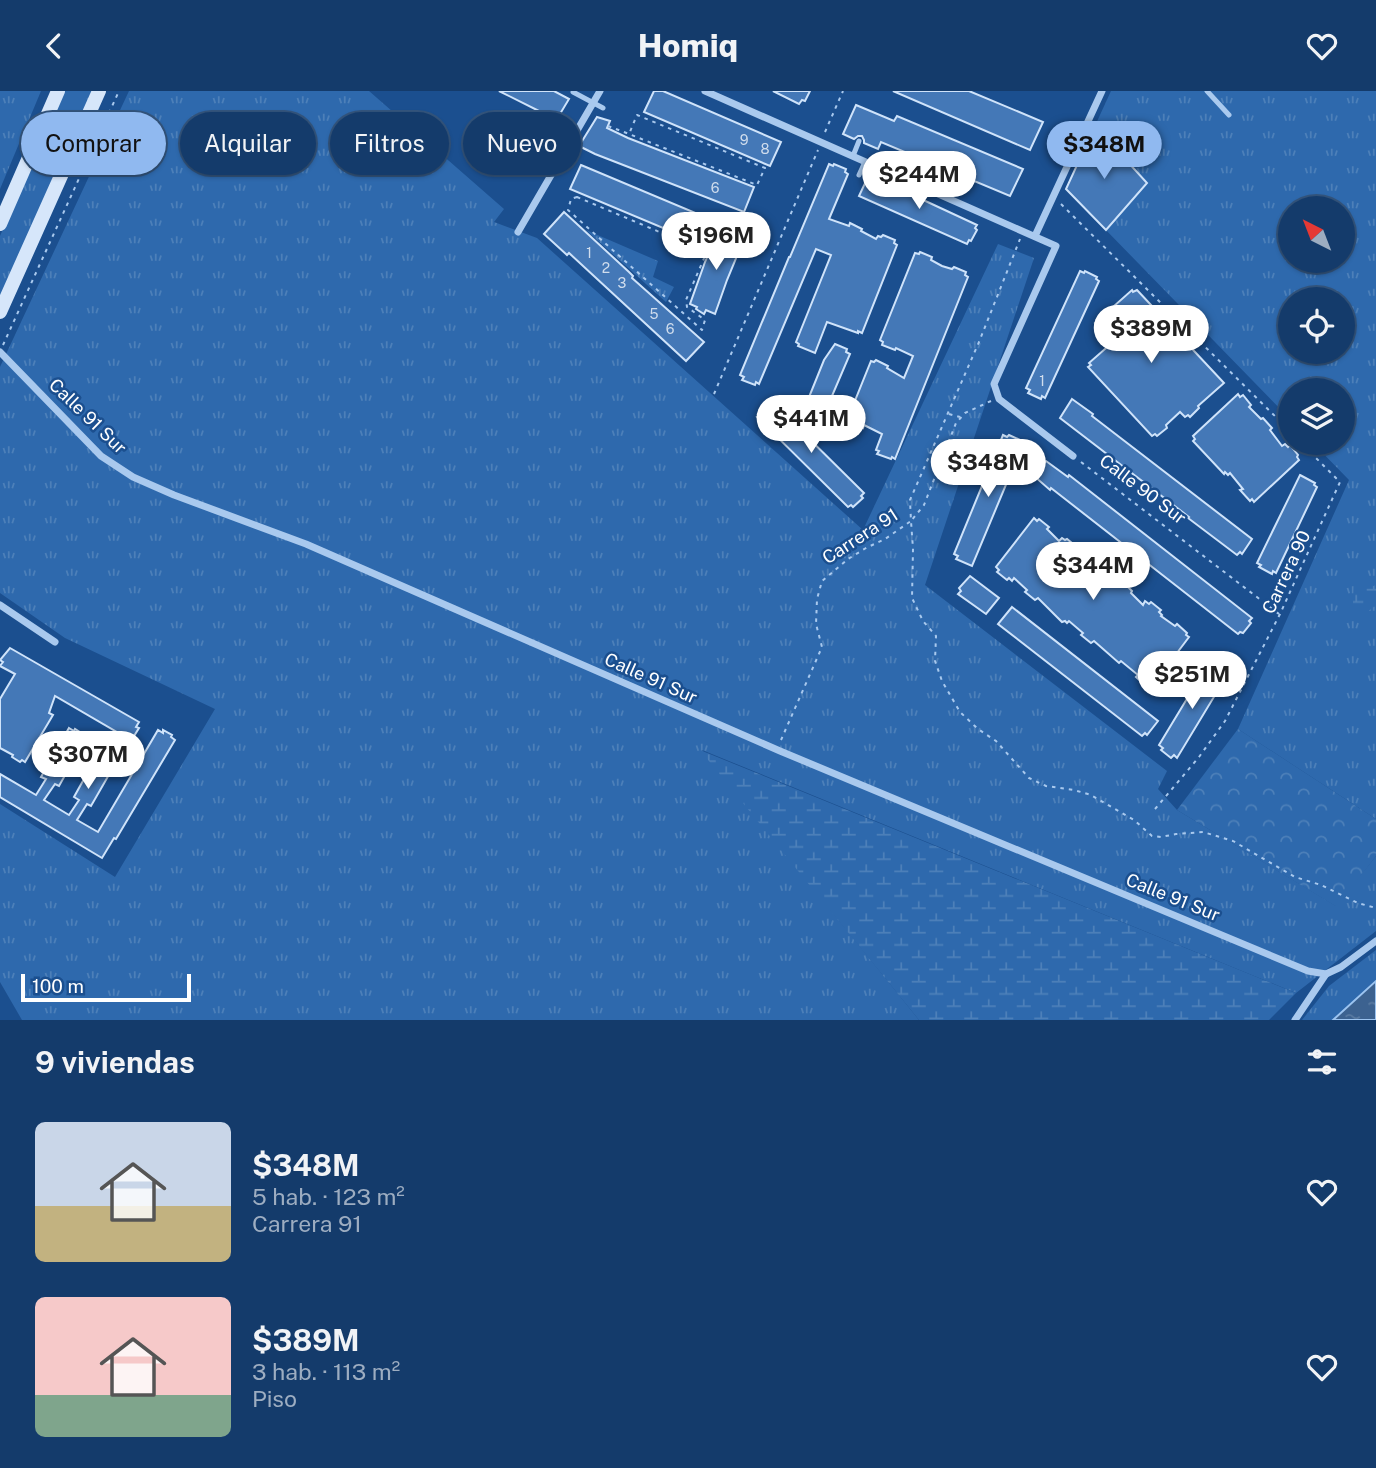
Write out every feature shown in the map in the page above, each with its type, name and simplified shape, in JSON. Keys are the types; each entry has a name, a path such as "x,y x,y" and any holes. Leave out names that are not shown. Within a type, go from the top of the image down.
{"main road":[{"path":"0,224 58,91"},
{"path":"0,312 99,91"}],"street":[{"path":"518,232 600,91"},
{"path":"705,91 1056,246 994,384 999,399"},
{"path":"1035,236 1102,91"},
{"name":"Calle 91 Sur","path":"0,352 102,456 133,477 306,544 780,751 1308,971 1326,974"},
{"name":"Calle 90 Sur","path":"999,399 1073,456"},
{"path":"0,605 55,642"},
{"path":"1295,1020 1326,974 1376,941"}],"lane":[{"path":"1207,91 1229,115"},
{"path":"573,92 603,108"},
{"path":"853,156 859,141"},
{"path":"859,175 865,162"}],"path":[{"path":"0,352 119,91"},
{"path":"714,394 843,91"},
{"path":"608,126 757,185 765,168 637,115 629,134"},
{"path":"1053,196 1278,419"},
{"path":"577,197 702,250 710,232 715,233 686,300 687,307 705,320 702,330 568,210 571,199 577,197"},
{"name":"Carrera 91","path":"780,751 781,741 822,647 816,624 817,599 822,581 848,559 911,521 910,499 1024,231"},
{"path":"999,399 960,417 923,505 911,521 912,598 923,621 936,636 935,660 942,681 960,712 996,741 1029,778 1046,786 1091,795 1134,820 1152,836 1203,832 1233,841 1294,877 1321,884 1358,903 1376,908"},
{"path":"948,414 960,417"},
{"name":"Carrera 90","path":"1155,809 1225,721 1280,614 1340,482 1313,455"},
{"name":"Calle 90 Sur","path":"1073,456 1280,614"}],"green space":[{"path":"0,91 41,91 32,112 21,112 21,139 0,189"},
{"path":"63,91 93,91 84,112 54,112"},
{"path":"129,91 369,91 393,112 330,112 330,175 449,175 449,161 504,209 494,222 537,238 863,530 998,244 1034,258 925,585 1167,771 1158,789 1177,810 1336,906 1376,856 1376,931 1296,993 702,750 919,1020 22,1020 0,982 0,804 115,877 215,709 65,638 0,593 0,367 90,175 166,175 166,112 119,112"},
{"path":"1111,91 1376,91 1376,819 1238,729 1349,480 1325,455 1355,455 1355,378 1278,378 1278,407 1066,189"},
{"path":"27,175 55,175 0,298 0,236"},
{"path":"586,230 658,261 653,277 674,287 666,302"},
{"path":"1354,583 1376,584 1376,606 1352,621"},
{"path":"1238,729 1376,819 1376,856 1337,907 1177,810"},
{"path":"700,750 1296,993 1269,1020 919,1020"},
{"path":"1376,950 1376,981 1333,1020 1302,1020 1329,986"}],"water":[{"path":"1376,981 1376,1020 1333,1020"}],"building":[{"path":"499,91 554,91 569,99 561,112 541,112"},
{"path":"654,91 663,91 781,142 770,166 644,112"},
{"path":"773,91 810,91 805,101 802,100 799,104"},
{"path":"893,91 969,91 1043,122 1030,150"},
{"path":"856,105 894,121 897,116 1023,169 1010,196 881,142 878,149 864,143 862,136 854,139 843,134"},
{"path":"597,117 610,121 607,128 628,138 754,187 744,212 595,154 581,147"},
{"path":"1095,126 1147,183 1106,230 1066,189"},
{"path":"829,164 846,169 848,174 829,219 849,226 850,223 876,239 883,235 895,240 897,245 862,333 827,322 815,353 798,346 796,342 831,255 816,249 759,384 756,382 755,385 742,380 744,377 740,375"},
{"path":"581,165 705,217 694,241 570,189 576,175 581,175"},
{"path":"867,179 890,188 891,185 977,225 977,230 967,244 859,196"},
{"path":"564,212 704,342 686,361 569,253 567,255 544,234"},
{"path":"720,228 744,239 715,314 706,310 704,314 690,304"},
{"path":"920,252 932,257 931,260 942,266 966,272 968,277 895,459 891,459 877,454 882,434 864,425 863,428 850,422 852,420 848,418 871,361 876,360 888,366 887,368 904,378 913,356 882,345 880,340 915,253"},
{"path":"1080,271 1097,277 1099,281 1045,398 1042,396 1041,399 1028,393 1030,390 1026,388"},
{"path":"1132,290 1137,290 1224,383 1198,406 1190,417 1185,417 1180,412 1157,436 1152,436 1088,367 1091,365 1089,363 1113,342 1095,323"},
{"path":"835,344 847,349 846,352 850,354 826,410 823,411 809,406 811,403 807,402 824,360"},
{"path":"1238,394 1240,397 1243,395 1251,405 1249,407 1272,428 1270,430 1278,441 1278,455 1298,455 1299,460 1254,502 1240,490 1243,489 1230,473 1224,474 1193,441 1193,436"},
{"path":"1072,399 1252,539 1242,554 1240,552 1237,555 1060,418"},
{"path":"768,403 773,403 864,493 861,496 863,498 853,507 848,507 757,417"},
{"path":"1003,435 1009,435 1023,444 972,566 956,559 958,556 954,554"},
{"path":"1046,461 1068,477 1069,475 1252,618 1243,633 1238,634 1051,488 1050,490 1034,476"},
{"path":"1300,475 1315,483 1317,487 1276,573 1273,571 1272,574 1257,563"},
{"path":"1034,518 1049,527 1047,529 1059,541 1062,538 1067,539 1077,547 1075,549 1078,553 1091,563 1094,561 1115,585 1117,582 1123,582 1143,605 1145,601 1149,604 1151,602 1161,610 1161,616 1187,633 1189,637 1152,686 1146,686 1136,677 1138,675 1121,661 1119,663 1094,641 1091,643 1069,621 1062,622 1038,598 1035,600 1025,592 1027,590 1014,578 1012,581 1009,578 1007,580 997,572 999,570 996,567"},
{"path":"970,576 999,598 986,614 958,594 961,591 959,588"},
{"path":"1012,607 1158,721 1147,735 1145,733 1142,736 998,624"},
{"path":"10,648 139,722 134,736 131,735 129,739 55,696 49,713 53,715 25,762 12,757 13,755 0,748 0,699 15,674 0,666 3,662 0,660"},
{"path":"1208,664 1224,672 1226,677 1177,758 1174,755 1171,758 1159,745"},
{"path":"69,728 74,731 75,729 86,738 59,786 55,784 44,800 69,815 79,800 74,797 101,749 115,754 114,757 118,759 91,806 87,804 77,820 98,832 158,730 172,735 175,740 102,858 0,797 0,774 36,795 46,779 41,777"}]}
